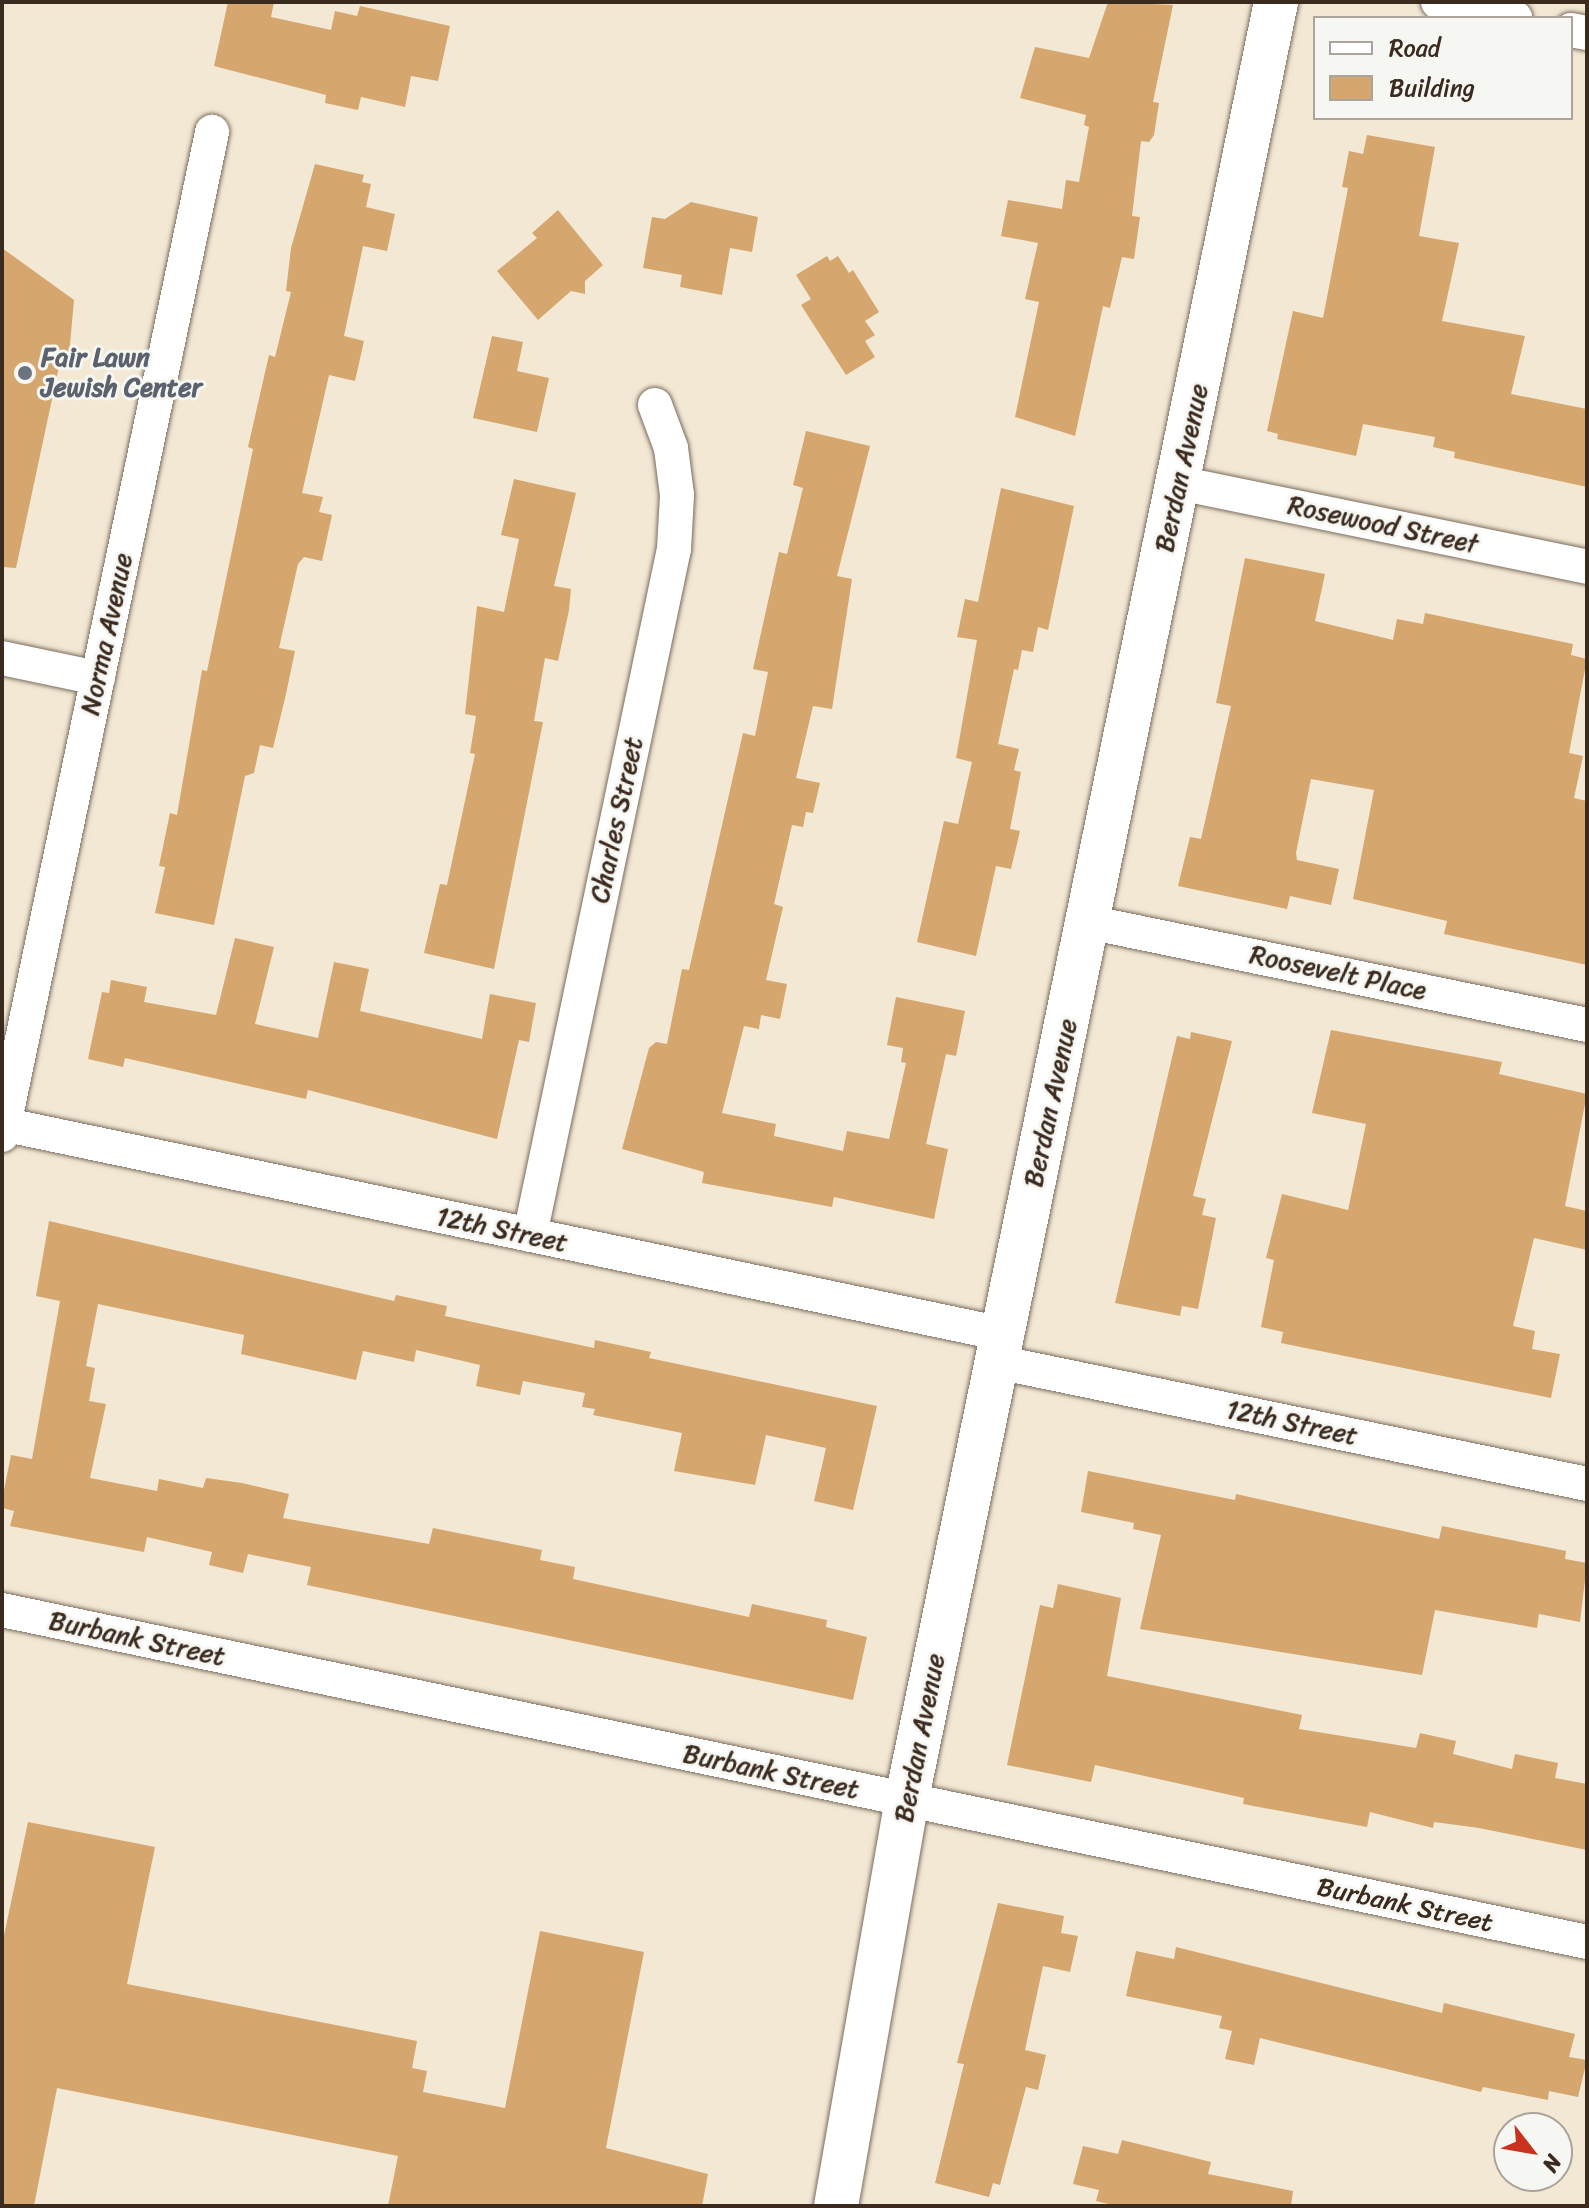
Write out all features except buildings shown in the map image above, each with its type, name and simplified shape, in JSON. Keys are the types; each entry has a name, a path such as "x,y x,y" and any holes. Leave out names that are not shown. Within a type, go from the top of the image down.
{"street":[{"name":"Berdan Avenue","path":"836,2206 906,1803 1276,2"},
{"path":"1438,2 1505,16"},
{"name":"Norma Avenue","path":"3,1128 212,132"},
{"name":"Charles Street","path":"530,1235 674,549 677,495 671,448 655,405"},
{"name":"Rosewood Street","path":"1179,483 1587,567"},
{"path":"2,658 98,678"},
{"name":"Roosevelt Place","path":"1088,922 1587,1025"},
{"name":"12th Street","path":"3,1128 530,1235 1587,1484"},
{"name":"Burbank Street","path":"2,1610 906,1803 1587,1942"}],"place":[{"name":"Fair Lawn Jewish Center","path":"25,373"}]}
